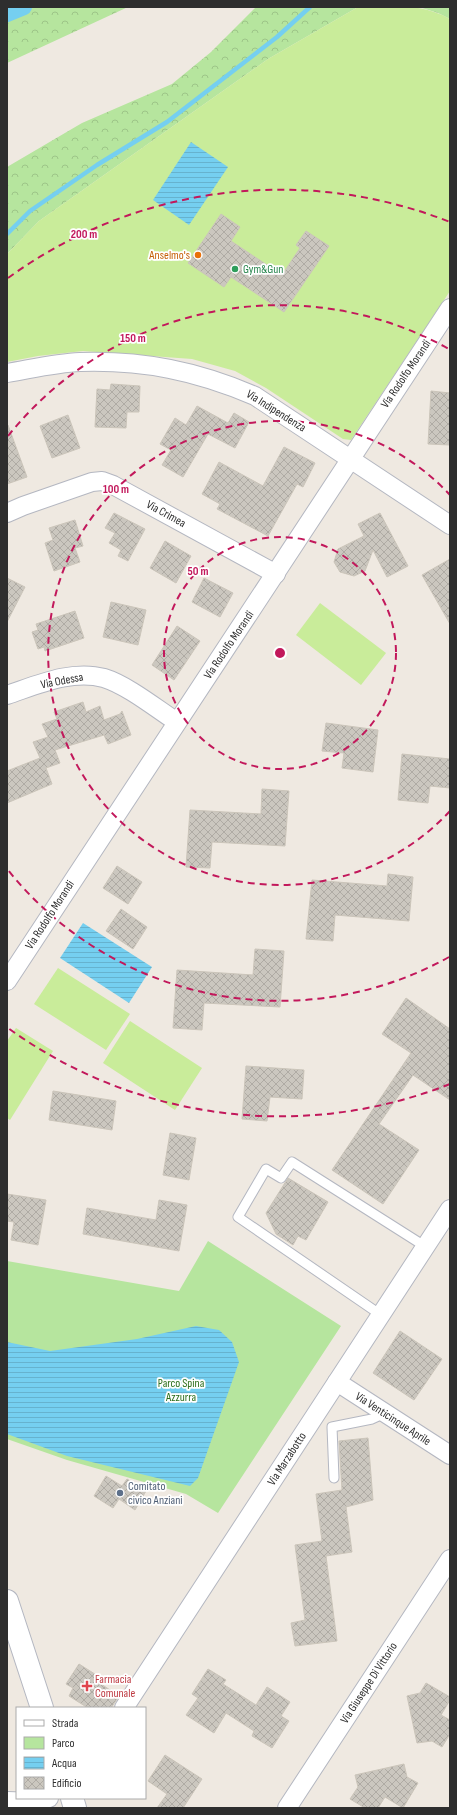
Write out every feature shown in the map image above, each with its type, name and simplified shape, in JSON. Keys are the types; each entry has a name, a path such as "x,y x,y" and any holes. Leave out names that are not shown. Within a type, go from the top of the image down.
{"main road":[{"path":"7,1601 42,1707"}],"street":[{"name":"Via Rodolfo Morandi","path":"7,981 450,308"},
{"name":"Via Indipendenza","path":"7,373 78,362 122,363 168,368 222,382 256,396 450,525"},
{"name":"Via Crimea","path":"7,514 23,506 92,482 113,484 276,574"},
{"name":"Via Odessa","path":"7,696 57,679 91,675 105,678 120,685 177,722"},
{"name":"Via Marzabotto","path":"125,1707 450,1210"},
{"name":"Via Venticinque Aprile","path":"337,1382 450,1455"},
{"name":"Via Giuseppe Di Vittorio","path":"287,1808 450,1559"},
{"path":"7,1801 37,1802 46,1799"}],"lane":[{"path":"381,1315 238,1217 266,1169 281,1178 292,1162 426,1247"},
{"path":"334,1478 332,1427 372,1419 385,1413"}],"green space":[{"path":"394,6 416,8 427,10 450,19 450,291 351,440 343,439 266,388 235,371 192,359 83,351 38,356 7,362 7,254 39,221 268,59 358,7"},
{"path":"7,7 128,7 7,63"},
{"path":"256,7 358,7 268,59 39,221 7,254 7,167 82,123 172,84 211,52"},
{"path":"419,7 450,7 450,19 438,13"},
{"path":"320,603 386,653 361,685 296,635"},
{"path":"58,968 130,1014 106,1050 34,1004"},
{"path":"130,1021 202,1068 175,1110 103,1063"},
{"path":"16,1028 53,1051 10,1120 7,1118 7,1041"},
{"name":"Parco Spina Azzurra","path":"208,1241 341,1326 218,1513 186,1494 67,1460 7,1439 7,1261 179,1291"}],"water":[{"path":"191,142 228,167 189,225 153,200"},
{"path":"83,923 152,967 129,1003 60,958"},
{"path":"196,1326 219,1330 232,1342 239,1362 198,1478 190,1486 67,1456 7,1434 7,1342 50,1351 137,1339"}],"building":[{"name":"Gym&Gun","path":"221,214 240,227 231,241 282,275 300,248 296,245 306,231 329,246 284,312 231,277 224,287 188,263"},
{"path":"111,384 140,386 139,412 127,412 126,428 95,427 97,389 110,390"},
{"path":"431,391 450,393 450,445 428,444"},
{"path":"197,406 228,423 234,413 249,422 235,448 208,434 183,477 162,465 171,450 160,444 175,418 186,425"},
{"path":"68,415 80,448 52,458 40,426"},
{"path":"8,425 27,477 7,484 7,426"},
{"path":"284,447 315,463 303,487 297,484 268,536 217,509 220,504 202,494 219,462 263,486"},
{"path":"114,513 145,529 128,561 118,556 121,550 109,543 115,533 105,528"},
{"path":"380,513 408,566 387,577 373,550 365,571 354,576 340,572 334,562 338,549 364,536 358,524"},
{"path":"75,520 83,546 75,548 80,562 54,571 45,543 53,540 49,528"},
{"path":"165,541 191,556 176,583 150,568"},
{"path":"450,559 450,624 422,575"},
{"path":"7,578 25,587 7,622"},
{"path":"204,578 233,593 220,617 192,602"},
{"path":"111,602 146,610 138,645 103,637"},
{"path":"75,611 84,638 45,651 44,647 38,649 32,632 38,630 36,624"},
{"path":"177,626 200,641 174,680 152,665"},
{"path":"83,702 86,712 100,706 104,720 120,714 122,711 131,735 108,744 104,735 55,750 60,763 46,768 52,784 7,803 7,771 40,758 33,742 48,737 42,724 57,719 54,712"},
{"path":"326,723 378,730 373,772 342,768 344,753 322,751"},
{"path":"402,754 450,759 450,788 430,786 428,803 398,800"},
{"path":"262,789 289,791 285,846 212,842 210,868 186,867 190,810 261,814"},
{"path":"117,866 142,882 128,904 103,888"},
{"path":"388,874 413,877 409,921 335,915 333,941 306,939 312,880 387,886"},
{"path":"121,909 147,927 133,949 106,931"},
{"path":"255,949 284,951 280,1007 204,1003 202,1030 173,1028 177,970 253,975"},
{"path":"406,998 450,1029 450,1100 413,1075 379,1124 419,1150 383,1204 332,1170 411,1053 382,1034"},
{"path":"246,1066 304,1070 302,1099 270,1097 267,1121 242,1119"},
{"path":"53,1091 116,1101 112,1130 49,1120"},
{"path":"170,1133 196,1138 189,1180 163,1175"},
{"path":"288,1178 328,1202 306,1240 298,1236 293,1245 276,1234 266,1213"},
{"path":"7,1194 46,1200 38,1245 11,1240 14,1222 7,1221"},
{"path":"159,1200 187,1205 179,1251 83,1234 87,1208 156,1220"},
{"path":"400,1331 442,1359 414,1400 373,1373"},
{"path":"368,1438 373,1500 346,1507 352,1552 326,1556 337,1641 295,1646 291,1623 305,1620 295,1545 322,1541 316,1494 342,1490 339,1441"},
{"name":"Comitato civico Anziani","path":"106,1476 122,1486 127,1479 146,1491 135,1510 119,1499 113,1508 94,1496"},
{"name":"Farmacia Comunale","path":"79,1664 98,1676 95,1680 119,1696 112,1707 86,1707 69,1696 73,1688 66,1684"},
{"path":"208,1669 226,1680 223,1684 256,1705 267,1687 290,1702 281,1716 289,1721 272,1748 252,1736 254,1731 226,1713 214,1733 186,1715 198,1698 192,1694"},
{"path":"426,1683 450,1697 450,1700 441,1715 450,1720 450,1734 442,1747 432,1741 417,1743 407,1696 420,1693"},
{"path":"165,1755 202,1779 183,1808 157,1808 167,1794 148,1781"},
{"path":"404,1764 407,1777 418,1783 403,1808 385,1797 378,1808 365,1808 350,1799 358,1787 355,1775"}],"waterway":[{"path":"7,14 24,7"},
{"path":"7,234 30,211 97,165 167,122 277,37 310,7"}],"place":[{"name":"Anselmo's","path":"198,255"},
{"name":"Gym&Gun","path":"235,269"},
{"name":"Comitato civico Anziani","path":"120,1493"},
{"name":"Farmacia Comunale","path":"87,1686"}]}
